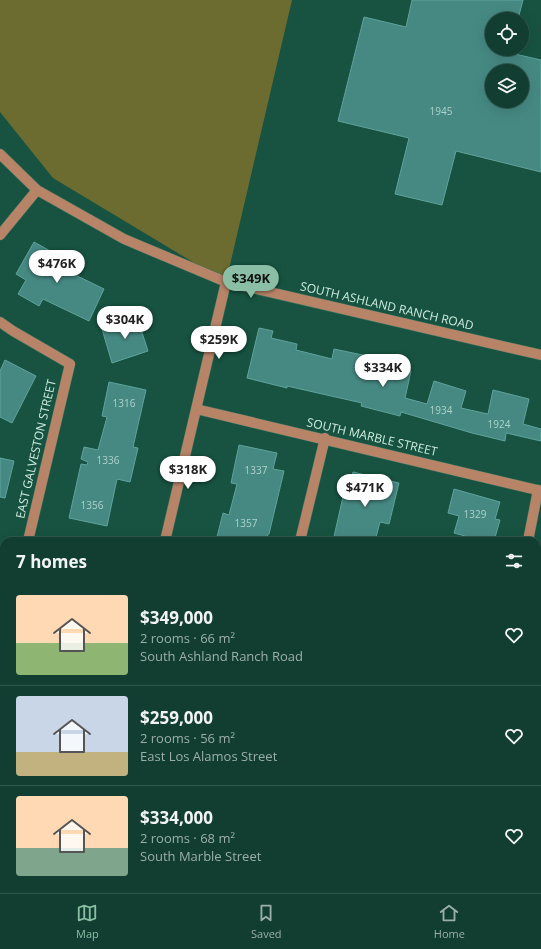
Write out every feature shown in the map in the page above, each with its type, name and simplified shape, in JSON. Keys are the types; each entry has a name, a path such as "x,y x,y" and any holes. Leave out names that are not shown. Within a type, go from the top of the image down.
{"street":[{"name":"SOUTH ASHLAND RANCH ROAD","path":"0,154 36,190 124,239 226,282 541,355"},
{"path":"0,235 36,190"},
{"path":"166,537 226,282"},
{"name":"EAST GALVESTON STREET","path":"0,322 70,364 29,537"},
{"name":"SOUTH MARBLE STREET","path":"196,409 325,438 540,491"},
{"path":"301,537 325,438"},
{"path":"529,537 540,491"}],"shaded area":[{"path":"0,0 292,0 226,282 53,178 0,112"}],"building":[{"path":"412,0 523,0 520,12 485,12 485,56 524,56 541,60 541,172 456,151 442,205 395,194 409,138 338,121 364,17 406,27"},
{"path":"34,242 65,259 61,268 104,289 89,321 43,299 39,306 18,294 26,280 16,274"},
{"path":"137,317 148,351 112,363 102,329"},
{"path":"259,328 273,331 271,338 297,344 296,350 332,359 334,349 388,359 387,366 411,371 405,398 427,404 434,381 466,391 461,408 488,414 493,390 529,399 523,424 541,429 541,441 506,433 505,441 401,412 400,416 361,406 362,403 287,386 287,388 247,378"},
{"path":"5,360 36,376 12,423 0,417 0,371"},
{"path":"109,382 146,390 133,447 138,448 130,482 117,479 107,526 69,518 81,464 87,465 88,462 81,459 84,447 98,450 107,417 102,416"},
{"path":"239,445 277,453 273,469 284,471 267,537 217,537 223,513 229,515 237,484 231,483"},
{"path":"0,458 14,461 5,498 0,497"},
{"path":"353,472 399,483 389,524 380,522 376,537 334,537 345,488 349,489"},
{"path":"454,489 500,502 495,519 500,520 495,537 468,537 454,533 459,516 448,513"}]}
